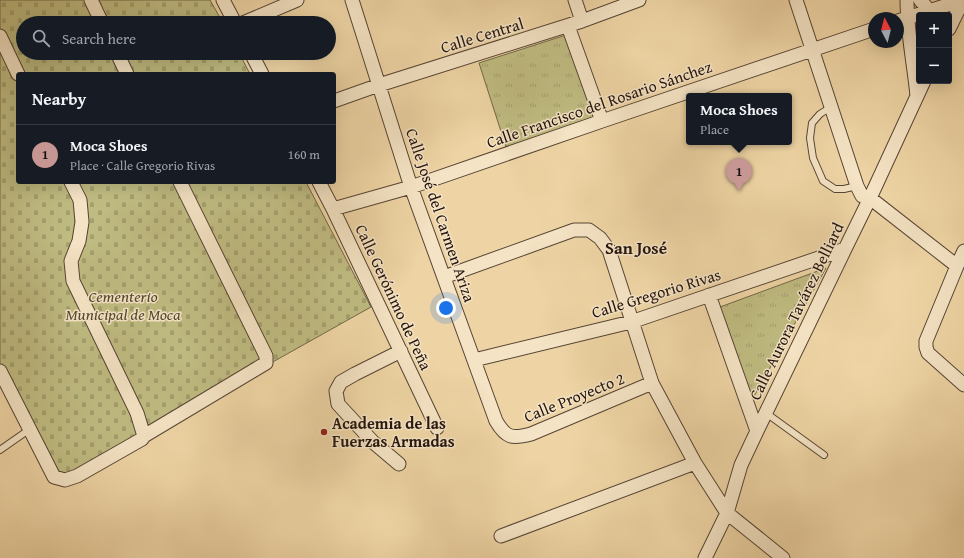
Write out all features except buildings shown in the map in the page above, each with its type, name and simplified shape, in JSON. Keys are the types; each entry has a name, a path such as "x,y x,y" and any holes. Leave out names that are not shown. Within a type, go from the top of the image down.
{"street":[{"path":"91,0 99,16"},
{"path":"222,0 231,16"},
{"path":"259,16 297,0"},
{"name":"Calle José del Carmen Ariza","path":"352,0 411,187 496,421 501,430 508,436"},
{"path":"575,0 582,21"},
{"name":"Calle Central","path":"336,100 379,85 568,26 639,0"},
{"path":"796,0 857,186 862,196 870,198 957,266"},
{"path":"904,15 907,0"},
{"path":"920,0 929,12"},
{"path":"933,12 963,0"},
{"path":"952,23 963,0"},
{"path":"904,20 916,17"},
{"path":"904,24 915,72 917,96"},
{"path":"568,26 602,121"},
{"name":"Calle Francisco del Rosario Sánchez","path":"333,209 411,187 868,31"},
{"path":"0,36 17,72"},
{"path":"120,60 126,72"},
{"path":"255,60 261,72"},
{"name":"Calle Aurora Tavárez Belliard","path":"705,558 727,513 742,465 757,431 870,198 923,84"},
{"path":"72,184 80,200 82,222 72,261 73,281 137,413 144,436"},
{"path":"0,371 54,477 65,480 77,476 142,439 144,436 266,363 266,356 181,184"},
{"name":"Calle Gerónimo de Peña","path":"320,184 437,428"},
{"path":"444,277 574,230 589,230 600,238 609,250 631,322 652,383 695,463 727,513 783,558"},
{"name":"Calle Gregorio Rivas","path":"474,360 631,322 845,249"},
{"path":"964,251 926,341 928,353 964,385"},
{"path":"710,295 757,431"},
{"path":"400,464 373,442 338,404 336,391 341,382 401,351"},
{"name":"Calle Proyecto 2","path":"508,436 520,437 530,434 652,383"},
{"path":"501,536 695,463"}],"lane":[{"path":"831,107 820,114 812,123 810,138 813,158 823,182 835,189 844,189 857,186"},
{"path":"766,413 824,455"},
{"path":"0,450 30,429"}],"green space":[{"name":"Cementerio Municipal de Moca","path":"0,0 210,0 219,16 16,16 16,60 243,60 249,72 16,72 16,184 307,184 371,307 60,481 0,364"},
{"path":"566,35 597,118 506,147 479,63"},
{"path":"826,268 752,400 720,307"}],"place":[{"name":"Moca Shoes","path":"739,191"},
{"name":"Academia de las Fuerzas Armadas","path":"324,432"}],"district":[{"name":"San José","path":"636,247"}]}
